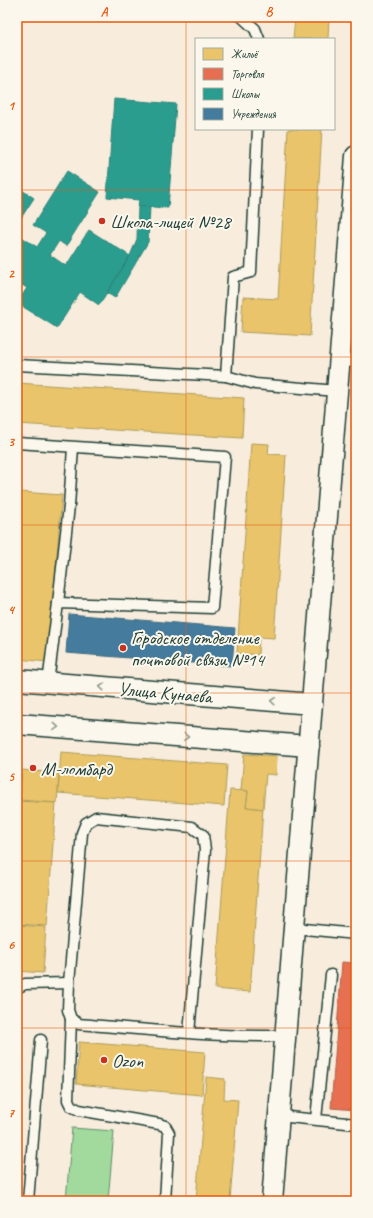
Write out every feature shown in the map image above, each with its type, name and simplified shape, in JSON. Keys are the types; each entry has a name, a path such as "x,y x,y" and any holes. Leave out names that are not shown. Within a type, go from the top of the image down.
{"street":[{"path":"272,1201 337,391 348,361 356,156"},
{"name":"Улица Кунаева","path":"17,680 312,704"},
{"path":"17,724 309,746"}],"lane":[{"path":"242,17 256,29 259,38"},
{"path":"226,376 233,277 251,272 258,130"},
{"path":"17,365 226,376 255,384 337,391"},
{"path":"17,443 73,448 225,457 212,608 58,604"},
{"path":"48,683 69,506 73,448"},
{"path":"165,1201 169,1133 165,1126 79,1110 71,1106 68,1100 71,1018 68,1010 68,983 82,833 86,823 96,817 192,826 204,835 205,850 189,1033"},
{"path":"294,928 356,934"},
{"path":"316,1119 331,975"},
{"path":"17,988 25,984 68,983"},
{"path":"71,1018 79,1024 189,1033 246,1036 285,1036"},
{"path":"28,1201 41,1040"},
{"path":"279,1116 356,1124"}],"green space":[{"path":"72,1128 114,1131 108,1201 66,1201"}],"building: Жильё":[{"path":"295,17 329,17 328,38 293,38"},
{"path":"288,130 322,130 310,336 241,332 243,297 278,299"},
{"path":"17,383 244,398 242,438 17,424"},
{"path":"251,443 269,444 268,454 286,455 274,638 259,637 258,655 237,653"},
{"path":"20,492 62,495 48,662 17,659 17,534"},
{"path":"61,752 227,765 224,806 58,793"},
{"path":"244,754 277,756 276,775 266,774 263,809 246,807 248,791 241,790"},
{"path":"22,770 59,773 57,803 20,800"},
{"path":"230,790 248,791 246,807 263,809 250,992 215,989"},
{"path":"17,801 56,803 47,926 17,924"},
{"path":"17,925 46,927 43,973 17,971"},
{"path":"79,1042 205,1052 202,1095 76,1084"},
{"path":"206,1077 225,1079 224,1099 238,1100 230,1201 196,1201"}],"building: Торговля":[{"path":"342,962 356,963 356,1110 331,1108"}],"building: Школы":[{"path":"114,99 176,104 168,208 138,206 139,200 107,197"},
{"path":"67,171 100,192 66,246 59,241 50,255 66,266 89,230 130,256 99,305 80,292 57,328 17,303 27,288 17,282 17,234 37,247 46,233 33,225"},
{"path":"17,187 34,198 17,224"},
{"path":"138,206 150,207 148,242 115,298 107,293 130,256 137,239"}],"building: Учреждения":[{"path":"69,614 235,628 232,666 66,653"}],"place":[{"name":"Школа-лицей №28","path":"102,221"},
{"name":"Городское отделение почтовой связи №14","path":"123,648"},
{"name":"М-ломбард","path":"33,768"},
{"name":"Ozon","path":"104,1060"}]}
